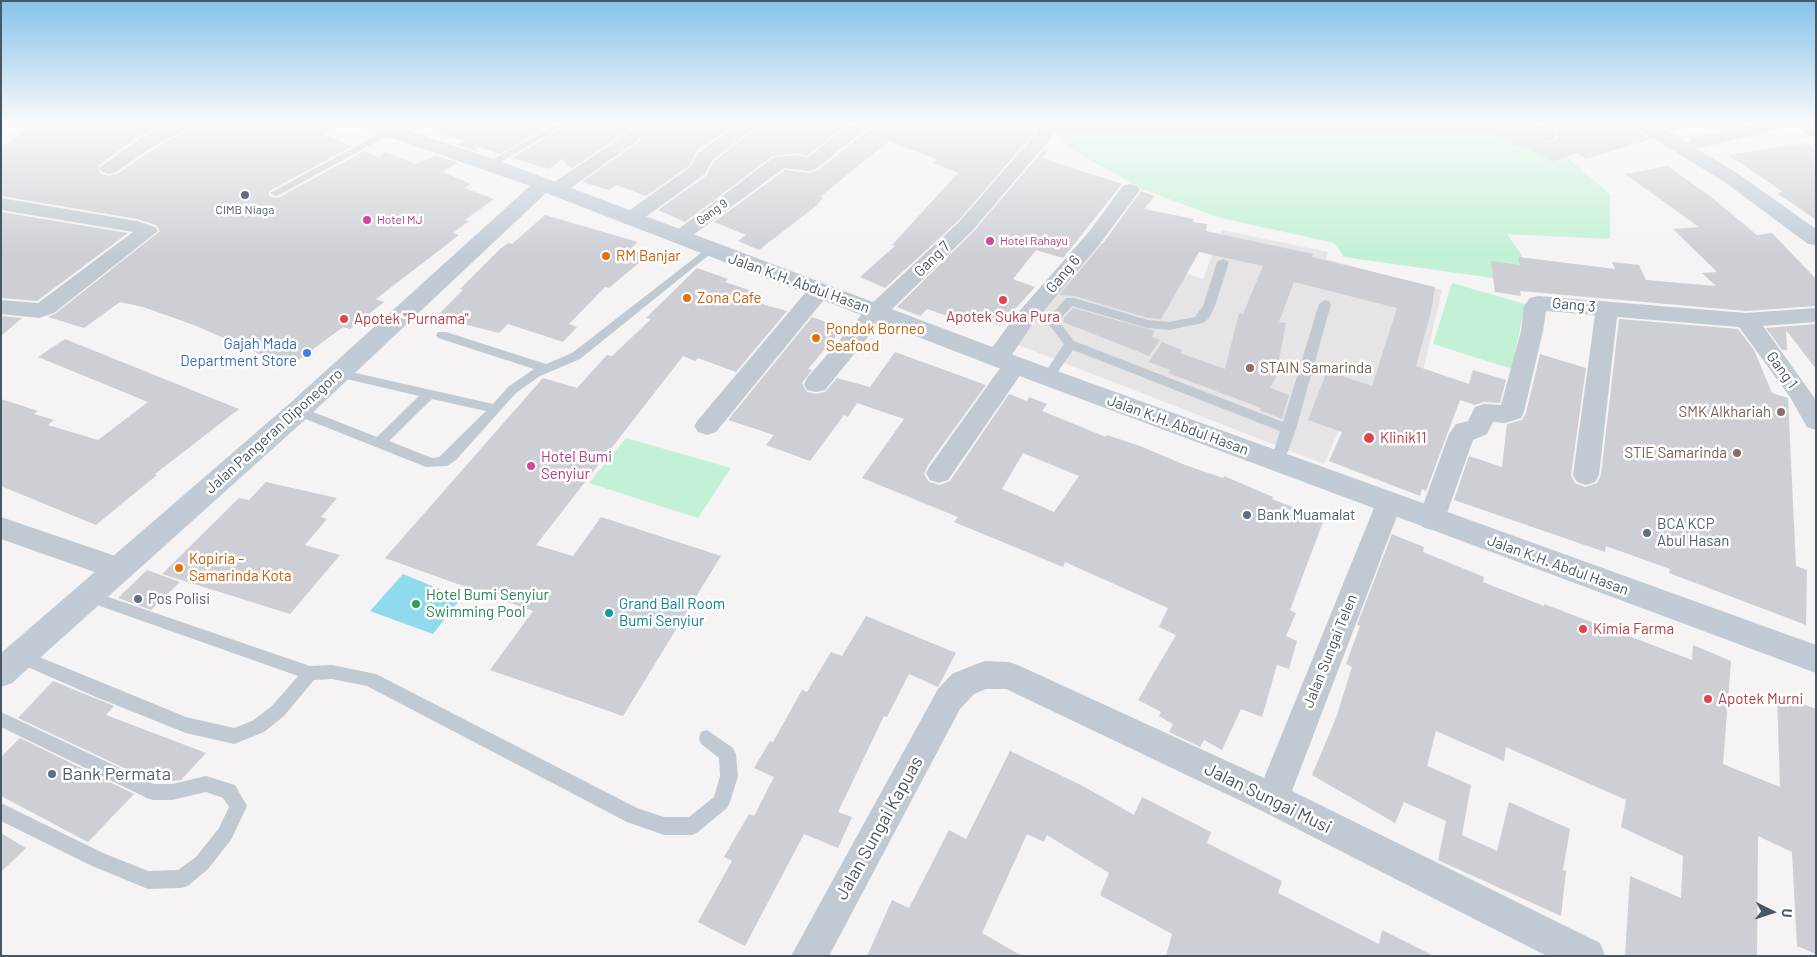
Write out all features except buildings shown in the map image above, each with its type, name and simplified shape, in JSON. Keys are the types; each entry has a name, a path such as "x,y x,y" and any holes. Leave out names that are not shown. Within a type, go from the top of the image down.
{"street":[{"name":"Jalan K.H. Abdul Hasan","path":"497,167 1006,362 1816,659"},
{"path":"549,188 583,167"},
{"path":"630,219 698,170 700,167"},
{"name":"Gang 9","path":"678,237 773,167"},
{"name":"Gang 7","path":"816,384 877,311 966,226 1015,167"},
{"path":"1713,167 1816,239"},
{"path":"1733,167 1816,223"},
{"name":"Jalan Pangeran Diponegoro","path":"11,664 549,188"},
{"name":"Gang 6","path":"939,473 1006,362 1024,320 1095,237 1130,190"},
{"path":"1,204 47,210 137,227 148,231 42,310 1,307"},
{"path":"708,426 819,291"},
{"name":"Gang 3","path":"1432,519 1462,434 1466,430 1474,431 1478,428 1484,413 1505,414 1512,412 1532,331 1535,306 1543,302 1746,320 1816,315"},
{"path":"1586,475 1607,308"},
{"name":"Gang 1","path":"1746,320 1799,392 1816,420"},
{"name":"Jalan Sungai Telen","path":"1272,799 1389,503"},
{"path":"1,528 120,569"},
{"name":"Jalan Sungai Musi","path":"949,700 963,684 985,675 1009,676 1272,799 1587,956"},
{"name":"Jalan Sungai Kapuas","path":"810,956 949,700"}],"lane":[{"path":"275,193 324,167"},
{"path":"298,411 431,463 442,462 496,409 512,390 536,373 576,356 710,249"},
{"path":"1223,262 1209,306 1205,315 1199,320 1169,326 1147,324 1070,301 1056,316 1054,323 1070,344 1289,429"},
{"path":"1278,461 1325,304"},
{"path":"442,335 547,369"},
{"path":"1048,377 1070,344"},
{"path":"338,373 496,409"},
{"path":"380,443 428,394"},
{"path":"88,596 310,672 332,672 370,679 633,816 664,826 692,826 721,802 729,776 727,754 707,738"},
{"path":"11,664 102,692 186,725 234,736 258,727 278,711 310,672"},
{"path":"1,719 153,792 172,792 206,784 228,791 238,806 225,834 202,863 181,879 148,880 98,860 1,812"}],"shaded area":[{"name":"STAIN Samarinda","path":"1222,230 1328,252 1326,259 1442,290 1413,413 1355,394 1324,464 1008,341 1093,240 1203,279"}],"green space":[{"path":"1102,167 1578,167 1610,194 1610,239 1507,234 1542,285 1344,257 1334,243 1217,217 1139,188"},
{"path":"1452,283 1525,304 1512,369 1433,344"},
{"path":"626,438 731,468 698,518 589,483"}],"water":[{"name":"Hotel Bumi Senyiur Swimming Pool","path":"403,574 461,598 433,634 370,611"}],"place":[{"name":"CIMB Niaga","path":"245,195"},
{"name":"Hotel MJ","path":"367,220"},
{"name":"Hotel Rahayu","path":"990,241"},
{"name":"RM Banjar","path":"606,256"},
{"name":"Zona Cafe","path":"687,298"},
{"name":"Apotek Suka Pura","path":"1003,300"},
{"name":"Apotek \"Purnama\"","path":"344,319"},
{"name":"Pondok Borneo Seafood","path":"816,338"},
{"name":"Gajah Mada Department Store","path":"307,353"},
{"name":"STAIN Samarinda","path":"1250,368"},
{"name":"SMK Alkhariah","path":"1781,412"},
{"name":"Klinik11","path":"1369,438"},
{"name":"STIE Samarinda","path":"1737,453"},
{"name":"Hotel Bumi Senyiur","path":"531,466"},
{"name":"Bank Muamalat","path":"1247,515"},
{"name":"BCA KCP Abul Hasan","path":"1647,533"},
{"name":"Kopiria - Samarinda Kota","path":"179,568"},
{"name":"Pos Polisi","path":"138,599"},
{"name":"Hotel Bumi Senyiur Swimming Pool","path":"416,604"},
{"name":"Grand Ball Room Bumi Senyiur","path":"609,613"},
{"name":"Kimia Farma","path":"1583,629"},
{"name":"Apotek Murni","path":"1708,699"},
{"name":"Bank Permata","path":"52,774"}]}
